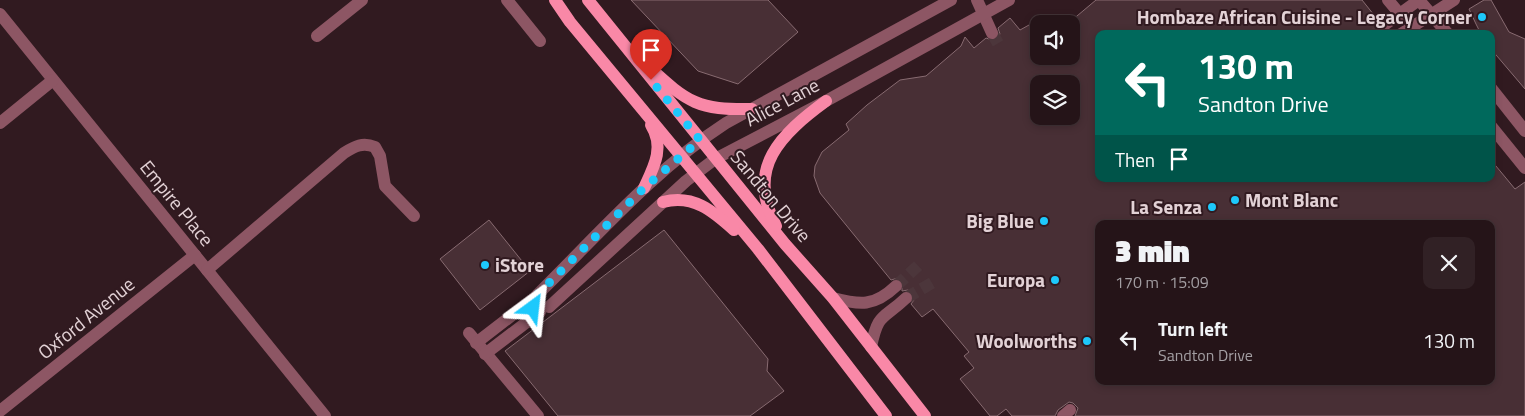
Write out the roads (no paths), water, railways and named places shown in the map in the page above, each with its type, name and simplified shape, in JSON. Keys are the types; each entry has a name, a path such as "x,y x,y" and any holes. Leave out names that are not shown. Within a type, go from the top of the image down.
{"main road":[{"path":"555,0 634,100 682,155 758,249 886,416"},
{"name":"Sandton Drive","path":"588,0 715,159 785,244 833,298 925,416"},
{"path":"605,23 669,86 687,98 702,106 717,109 752,109"},
{"path":"634,100 655,131 657,141 657,160 644,188"},
{"path":"785,244 766,202 764,175 770,157 778,144 803,118 826,101"},
{"path":"663,202 681,200 699,203 758,249"}],"street":[{"path":"317,36 362,0"},
{"path":"507,0 540,41"},
{"name":"Alice Lane","path":"951,0 752,109 700,140 644,188 535,297 473,338 485,354 545,310 695,173 715,159 826,101 1009,0"},
{"path":"977,0 992,33"},
{"path":"1388,0 1399,12 1408,30"},
{"path":"1383,26 1399,12 1419,0 1445,30"},
{"path":"1412,30 1454,0"},
{"name":"Empire Place","path":"0,14 325,416"},
{"path":"0,124 53,80"},
{"path":"1495,93 1525,131"},
{"path":"1495,131 1525,168"},
{"path":"207,270 344,153 356,146 369,144 376,147 380,156 385,186 392,196 414,216"},
{"name":"Oxford Avenue","path":"0,411 195,254"},
{"path":"833,298 856,304 874,302 896,286"},
{"path":"535,297 533,308 545,310"},
{"path":"871,347 875,327 882,316 906,298"},
{"path":"485,354 530,411 538,416"}],"tunnel":[{"path":"1379,30 1383,26"},
{"path":"992,33 999,45"},
{"path":"896,286 922,262"},
{"path":"906,298 937,280"}],"place":[{"name":"Hombaze African Cuisine - Legacy Corner","path":"1482,17"},
{"name":"Mont Blanc","path":"1235,200"},
{"name":"La Senza","path":"1212,207"},
{"name":"Big Blue","path":"1044,221"},
{"name":"iStore","path":"485,265"},
{"name":"Europa","path":"1055,280"},
{"name":"Woolworths","path":"1087,341"}]}
